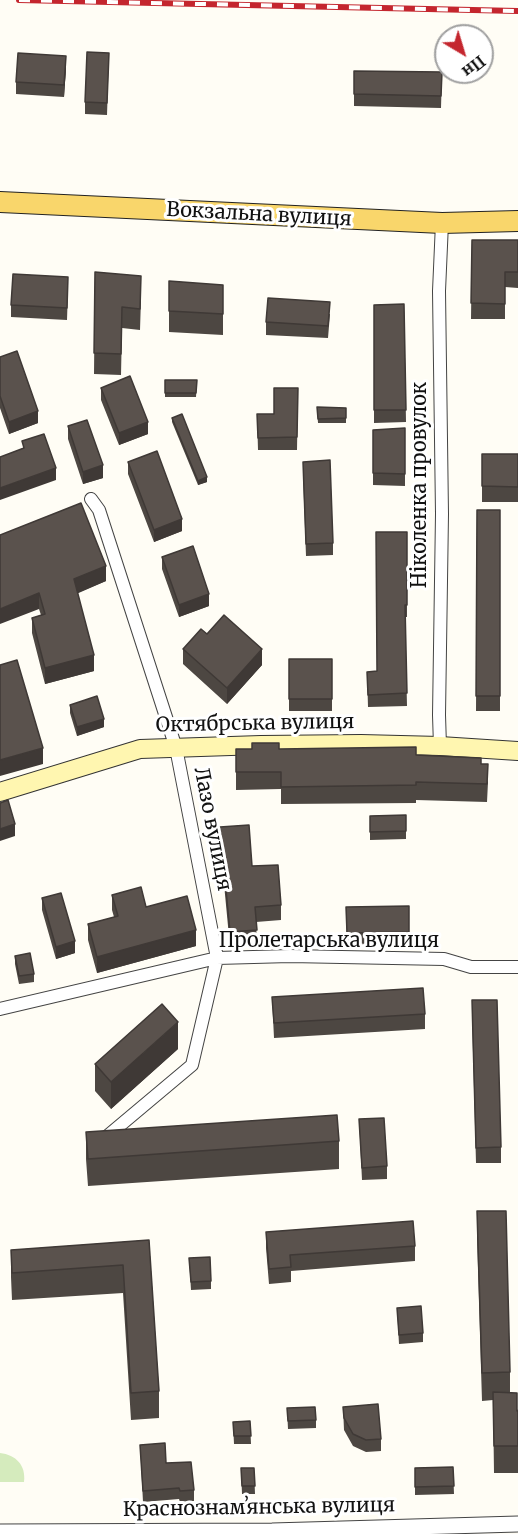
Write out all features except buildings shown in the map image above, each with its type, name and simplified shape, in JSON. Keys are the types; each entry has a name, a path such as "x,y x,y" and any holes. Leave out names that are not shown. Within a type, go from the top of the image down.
{"main road":[{"name":"Вокзальна вулиця","path":"0,202 441,224 518,220"},
{"name":"Октябрська вулиця","path":"0,792 140,749 272,744 440,746 518,751"}],"street":[{"name":"Ніколенка провулок","path":"440,746 441,514 438,291 441,224"},
{"name":"Лазо вулиця","path":"91,499 99,510 176,748 217,958 192,1065 105,1138"},
{"name":"Пролетарська вулиця","path":"0,1009 217,958 290,956 444,959 471,967 518,967"},
{"name":"Краснознамʼянська вулиця","path":"0,1532 272,1532 518,1524"}],"green space":[{"path":"0,1453 11,1456 19,1462 22,1466 24,1482 0,1482"}],"railway":[{"path":"19,0 518,11"}]}
